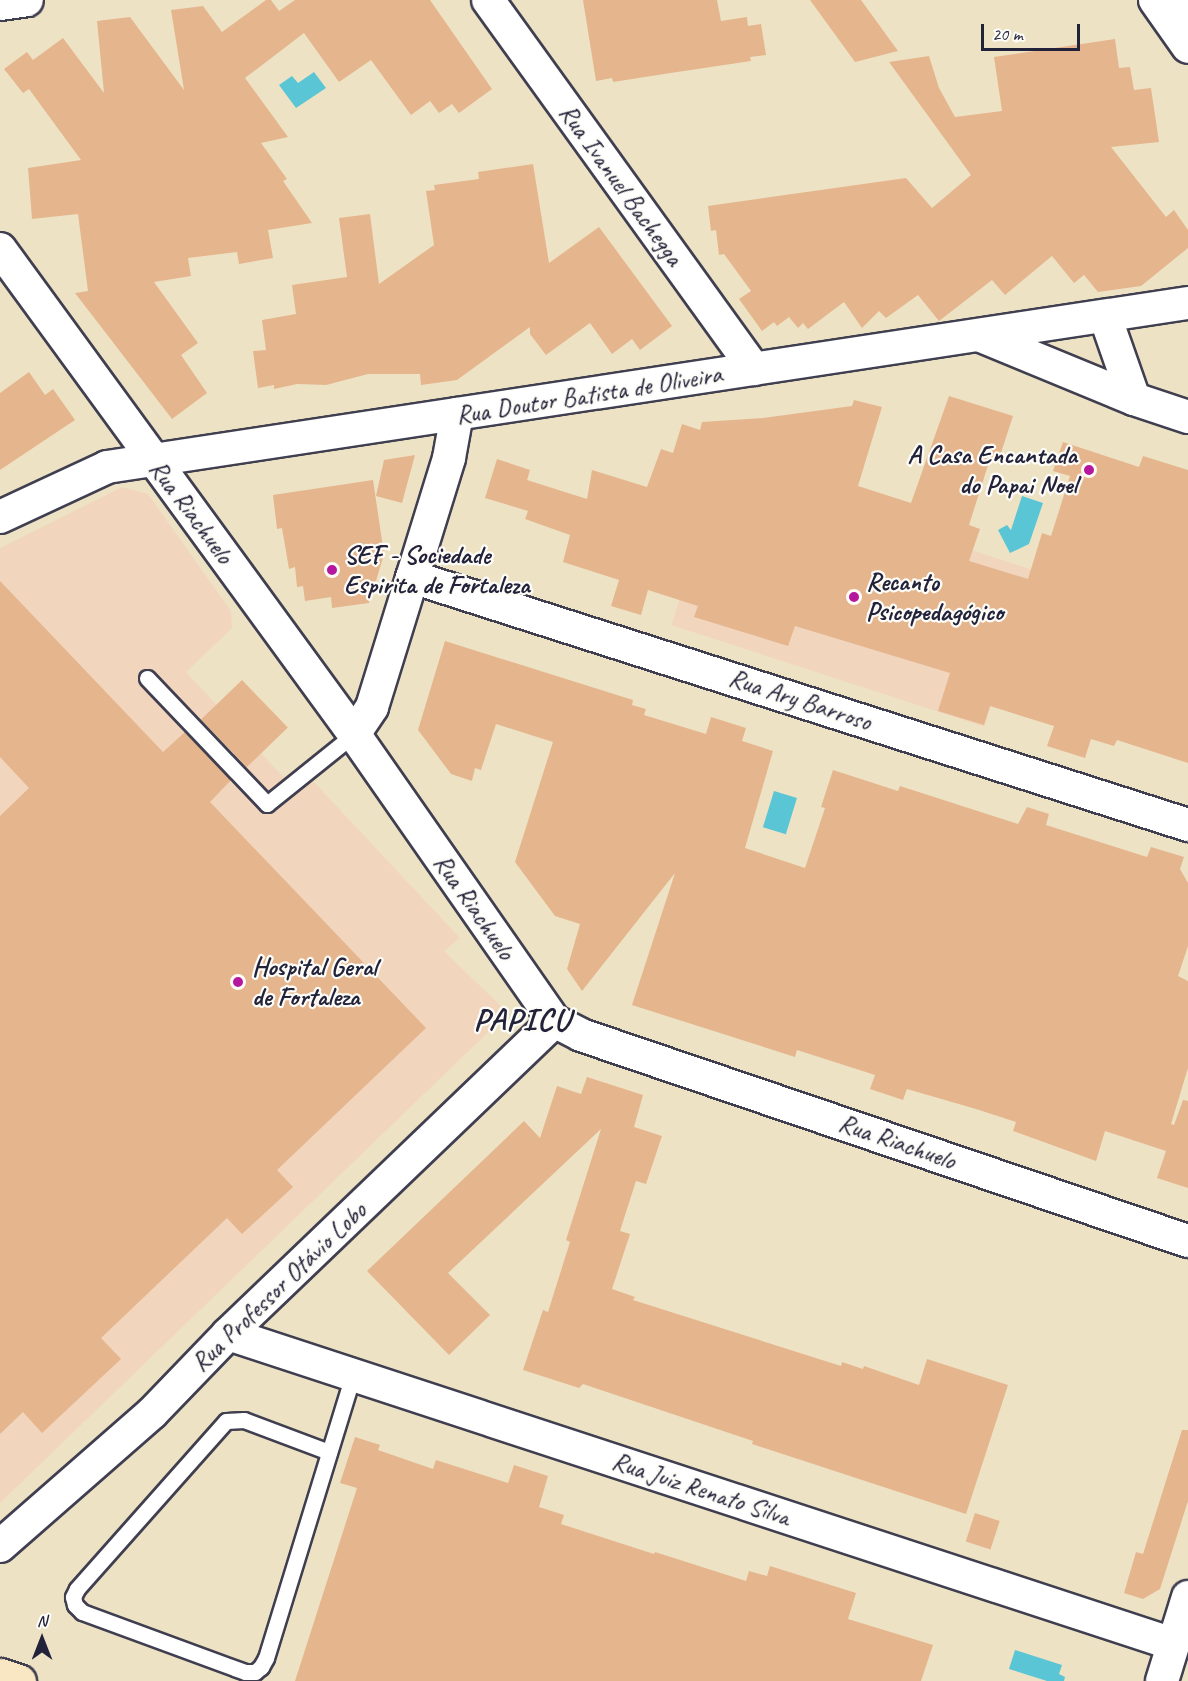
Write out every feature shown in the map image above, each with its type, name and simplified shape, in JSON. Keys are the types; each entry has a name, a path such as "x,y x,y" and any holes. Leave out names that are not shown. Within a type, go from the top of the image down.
{"street":[{"path":"0,4 27,0"},
{"name":"Rua Ivanuel Bachegga","path":"488,0 754,369"},
{"path":"1155,0 1188,47"},
{"path":"1178,0 1188,3"},
{"name":"Rua Riachuelo","path":"0,249 354,734 554,1022 581,1035 1188,1241"},
{"name":"Rua Doutor Batista de Oliveira","path":"0,518 107,467 1188,303"},
{"path":"1104,316 1134,399"},
{"path":"978,335 1134,399 1188,417"},
{"path":"354,734 372,707 449,458 457,414"},
{"name":"Rua Ary Barroso","path":"412,577 1188,825"},
{"name":"Rua Professor Otávio Lobo","path":"0,1546 152,1413 228,1334 554,1022"},
{"name":"Rua Juiz Renato Silva","path":"228,1334 1173,1644"},
{"path":"1162,1681 1188,1597"},
{"path":"0,1675 19,1681"}],"lane":[{"path":"147,678 267,804 354,734"},
{"path":"329,1452 243,1420 226,1421 77,1588 73,1597 75,1605 82,1612 245,1672 255,1672 266,1658 353,1376"}],"shaded area":[{"name":"Recanto Psicopedagógico","path":"722,469 1035,571 984,727 671,625"},
{"name":"Hospital Geral de Fortaleza","path":"122,487 148,494 231,611 232,628 186,672 298,793 312,780 460,938 444,951 508,1013 0,1503 0,548"}],"water":[{"path":"314,72 326,88 296,108 279,85 292,76 298,83"},
{"path":"1022,496 1043,503 1029,544 1010,553 998,530 1007,525 1011,530"},
{"path":"774,791 797,798 786,834 763,827"},
{"path":"1015,1650 1062,1665 1059,1674 1065,1677 1064,1681 1047,1681 1009,1669"}],"building":[{"path":"266,0 271,0 279,11 295,0 430,0 492,89 459,113 452,104 439,113 430,101 411,115 371,60 339,82 304,33 245,78 288,137 261,143 287,179 283,181 312,223 268,230 273,258 239,264 237,252 188,258 191,276 154,282 198,343 181,355 207,393 172,419 75,293 88,291 78,214 32,219 28,168 81,160 29,89 23,93 4,69 27,52 33,60 63,38 104,93 97,21 130,17 184,90 171,10 203,6 222,32"},
{"path":"583,0 717,0 721,21 747,17 748,26 761,24 766,55 750,57 751,61 613,82 612,78 596,81"},
{"path":"810,0 861,0 898,51 855,62"},
{"path":"1115,39 1119,68 1130,67 1134,90 1151,88 1159,142 1111,147 1166,217 1174,210 1188,230 1188,248 1141,286 1098,292 1084,275 1074,283 1052,256 1005,295 992,280 939,321 918,295 886,318 879,311 862,328 844,302 808,329 803,323 798,328 789,317 777,326 774,322 762,331 739,299 751,291 724,254 719,255 716,230 711,231 708,206 906,178 932,208 971,175 889,62 929,56 939,88 955,117 1002,111 994,57"},
{"path":"533,164 549,263 599,227 672,326 640,350 632,339 612,354 590,323 546,355 530,334 530,327 457,380 421,385 420,374 368,374 326,385 297,384 274,389 274,385 258,388 253,351 266,350 262,320 296,314 292,285 347,277 339,218 370,214 379,284 434,245 426,191 435,190 434,185 479,179 478,172"},
{"path":"29,372 45,395 53,389 75,420 0,470 0,393"},
{"path":"949,396 1013,416 998,462 990,459 969,525 980,529 969,561 1028,579 1042,533 1051,536 1070,476 1053,471 1063,442 1139,467 1143,456 1188,470 1188,763 1117,740 1114,746 1091,739 1085,758 1047,746 1054,726 990,706 984,725 938,711 950,673 795,626 788,646 694,617 698,606 648,590 641,615 611,606 619,580 563,562 570,535 525,519 528,511 485,498 497,459 530,470 527,480 587,499 592,470 647,487 661,449 673,453 682,424 700,430 702,422 763,418 852,406 854,400 882,407 858,486 911,503"},
{"path":"415,455 402,503 376,496 384,460"},
{"path":"373,480 384,554 376,581 371,582 369,603 332,608 331,597 305,601 303,586 297,587 295,567 289,569 282,528 277,529 273,495"},
{"name":"Hospital Geral de Fortaleza","path":"0,581 163,752 185,732 231,780 210,802 426,1028 277,1170 293,1187 242,1234 227,1218 101,1338 121,1359 42,1433 23,1412 0,1434 0,816 29,788 0,757"},
{"path":"445,641 633,700 632,705 646,709 644,715 706,734 711,717 746,728 742,741 773,751 745,848 805,868 825,808 821,807 833,770 898,791 900,786 1018,824 1027,807 1049,814 1046,825 1147,857 1151,847 1184,857 1180,869 1188,883 1188,946 1178,976 1188,981 1188,1068 1171,1124 1174,1125 1183,1100 1188,1101 1188,1188 1157,1178 1166,1151 1105,1131 1096,1161 1013,1131 1016,1122 907,1089 903,1100 870,1089 875,1075 797,1050 795,1057 632,1005 675,873 582,991 567,969 580,924 555,916 515,862 553,742 496,724 481,770 475,768 472,781 451,774 418,730"},
{"path":"242,680 288,727 247,767 201,720"},
{"path":"587,1077 643,1095 634,1127 662,1136 646,1184 636,1181 620,1231 630,1234 612,1289 635,1297 633,1300 841,1366 842,1362 863,1369 864,1366 919,1385 927,1359 1008,1385 966,1514 752,1444 753,1441 583,1384 579,1388 523,1370 543,1310 548,1312 570,1242 566,1240 601,1129 448,1273 490,1315 449,1355 367,1271 524,1121 540,1138 557,1086 581,1094"},
{"path":"1182,1430 1188,1430 1188,1501 1160,1589 1143,1599 1124,1593 1136,1552 1143,1554"},
{"path":"355,1437 380,1445 378,1450 433,1469 436,1460 508,1483 514,1465 548,1476 539,1507 564,1515 561,1524 654,1554 655,1552 746,1581 749,1571 767,1576 770,1566 856,1593 848,1619 933,1645 921,1681 295,1681 357,1488 340,1483"},
{"path":"975,1513 1000,1521 990,1550 966,1542"}],"place":[{"name":"A Casa Encantada do Papai Noel","path":"1089,470"},
{"name":"SEF - Sociedade Espirita de Fortaleza","path":"332,570"},
{"name":"Recanto Psicopedagógico","path":"854,597"},
{"name":"Hospital Geral de Fortaleza","path":"238,982"}],"district":[{"name":"PAPICU","path":"522,1020"}]}
